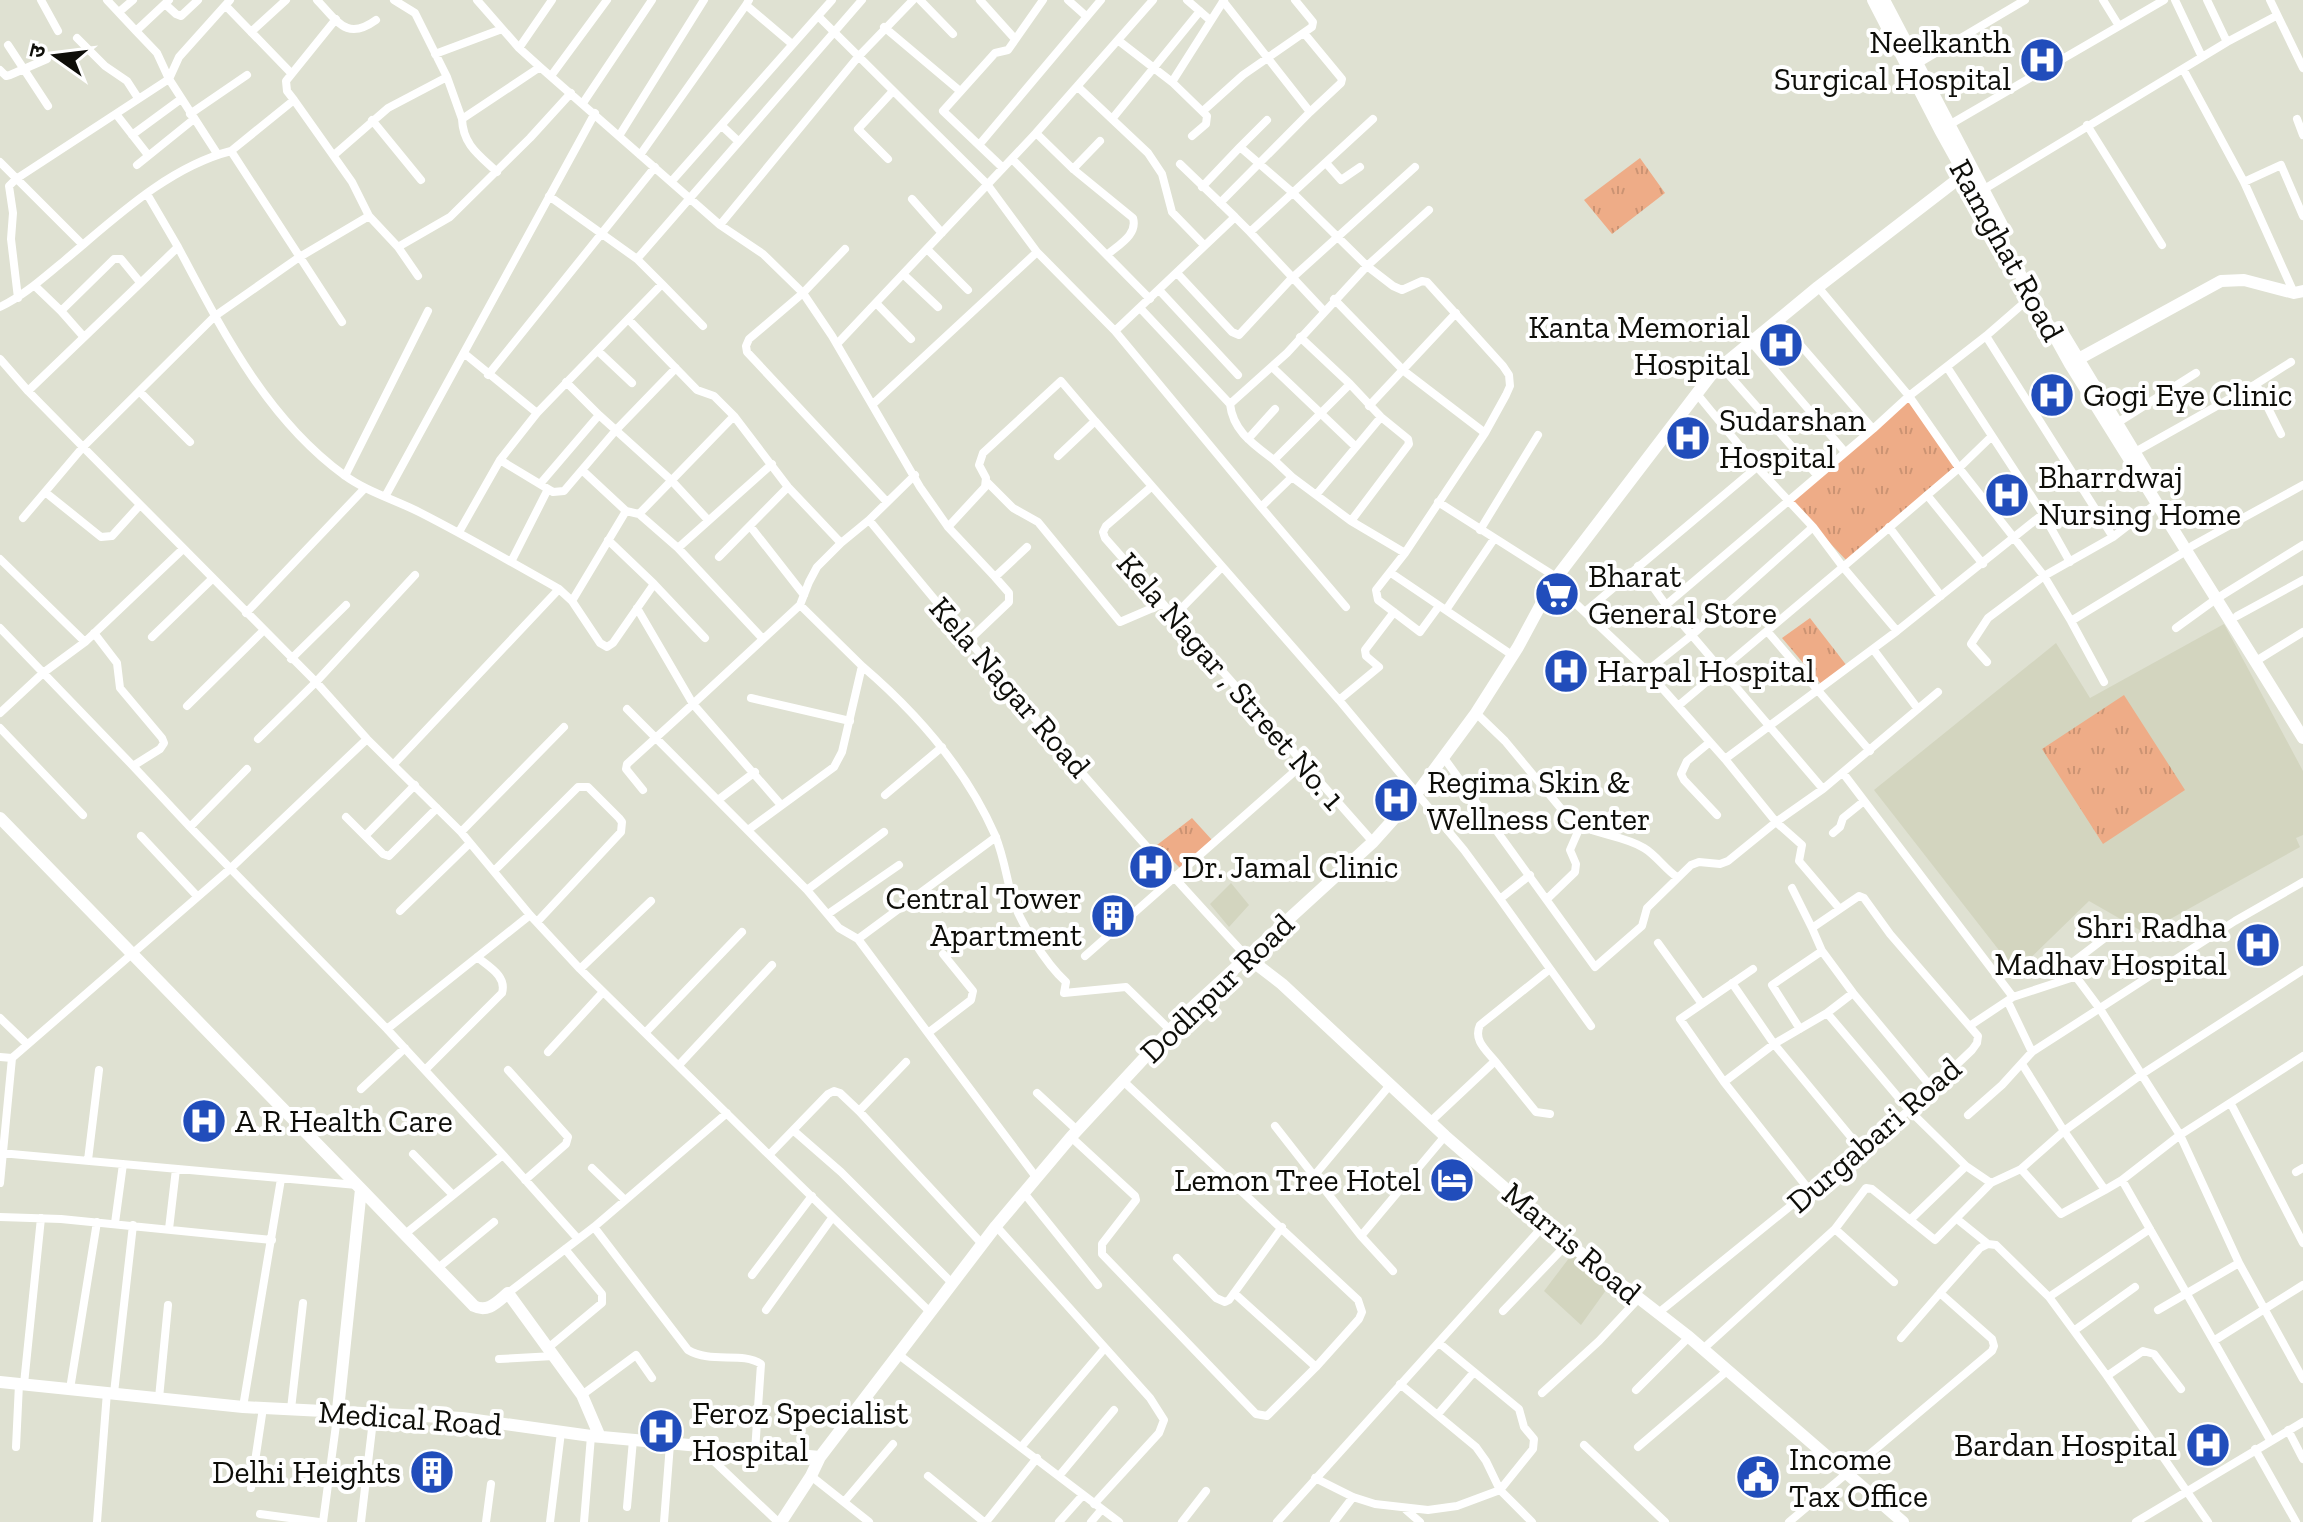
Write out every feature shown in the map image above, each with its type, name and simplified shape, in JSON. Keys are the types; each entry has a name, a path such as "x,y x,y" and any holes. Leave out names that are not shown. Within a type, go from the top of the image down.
{"street":[{"path":"41,0 58,31"},
{"path":"107,0 157,53 169,79 218,155"},
{"path":"119,12 133,0"},
{"path":"136,31 167,2 181,16 198,0"},
{"path":"251,32 286,0"},
{"path":"317,0 336,19 356,31 376,20"},
{"path":"394,0 415,13 447,77 469,147 497,172"},
{"path":"519,48 552,0"},
{"path":"551,76 607,0"},
{"path":"583,103 652,0"},
{"path":"619,136 704,0"},
{"path":"671,182 832,0"},
{"path":"637,259 862,0"},
{"path":"720,225 858,57 913,0"},
{"path":"920,0 953,34"},
{"path":"980,0 1015,39"},
{"path":"1003,168 944,115 945,106 995,53 1008,50 1043,0"},
{"path":"1068,0 1086,16"},
{"path":"979,145 1101,0"},
{"path":"837,344 1036,133 1153,0"},
{"path":"1172,82 1223,0 1310,112"},
{"path":"1203,111 1267,57 1312,27 1313,22 1295,0"},
{"name":"Ramghat Road","path":"1873,0 2074,362 2157,503 2189,548"},
{"name":"Ramghat Road","path":"1884,0 1949,125 1968,172"},
{"path":"1917,64 2025,0"},
{"path":"2103,0 2119,26"},
{"path":"1949,125 2119,26 2149,4 2164,0"},
{"path":"2175,0 2202,57"},
{"path":"2207,0 2227,42"},
{"path":"2270,0 2303,68"},
{"path":"479,1 519,48 540,67 720,225 763,254 803,293 837,344 927,498 948,527 1009,593 1009,602 968,641"},
{"path":"1191,1 1210,20"},
{"path":"640,155 747,2 792,44"},
{"path":"18,298 9,186 169,79 179,57 228,3 291,73"},
{"path":"1112,119 1200,11"},
{"path":"818,16 987,184 1037,252 1115,331 1346,607"},
{"path":"1979,192 2227,42 2276,16"},
{"path":"336,19 291,73 285,86 352,182 369,216 398,247 418,276"},
{"path":"884,27 960,91"},
{"path":"435,54 502,29"},
{"path":"1220,203 1339,87 1342,79 1304,33"},
{"path":"77,38 105,66 127,81 138,98"},
{"path":"1119,41 1172,82 1203,111 1208,120 1192,136"},
{"path":"8,45 48,106"},
{"path":"0,70 6,76 47,59"},
{"path":"462,119 540,67"},
{"path":"2183,69 2244,182 2298,292"},
{"path":"137,165 192,116 247,75"},
{"path":"334,155 372,120 402,100 447,77"},
{"path":"1078,87 1157,165 1172,212 1204,245"},
{"path":"888,159 858,129 893,91"},
{"path":"398,247 450,217 571,93"},
{"path":"132,135 181,99"},
{"path":"0,307 35,286 147,194 182,172 231,151 294,100"},
{"path":"386,495 595,113"},
{"path":"116,114 148,155"},
{"path":"1250,232 1373,119"},
{"path":"2297,119 2303,135"},
{"path":"372,120 421,180"},
{"path":"1202,187 1267,120"},
{"path":"2087,125 2162,245"},
{"path":"722,126 738,141"},
{"path":"1036,133 1073,169 1133,218 1133,231 1107,255"},
{"path":"1073,169 1100,141"},
{"path":"1240,147 1292,192 1336,238 1393,286 1402,290 1422,281 1427,282 1509,375 1510,386 1485,433 1405,553 1376,590 1375,596 1420,632 1494,539"},
{"path":"231,151 342,322"},
{"path":"1012,159 1150,299"},
{"path":"0,162 83,245"},
{"path":"1326,163 1341,180 1360,167"},
{"path":"1180,164 1250,232 1324,311"},
{"path":"2244,182 2281,165 2303,216"},
{"path":"488,375 655,167"},
{"path":"1177,273 1232,332 1239,335 1291,279 1415,167"},
{"name":"Dodhpur Road","path":"780,1522 820,1457 1036,1177 1170,1030 1373,842 1417,793 1476,713 1554,580 1711,375 1818,287 1968,172"},
{"name":"Ramghat Road","path":"1979,192 2032,296 2117,423 2189,548 2303,724"},
{"path":"147,194 251,376 277,411 307,443 345,476 459,532 559,589 572,601 600,643 607,647 613,643 654,584"},
{"path":"549,196 637,259 703,326"},
{"path":"912,199 942,233"},
{"path":"1230,404 1272,367 1367,266 1429,210"},
{"path":"23,518 83,447 215,316 298,258 369,216"},
{"path":"1115,331 1235,217"},
{"path":"0,225 11,231"},
{"path":"28,391 139,281 178,247"},
{"path":"845,249 803,293 749,339 746,346 747,352 887,502"},
{"path":"927,249 968,290"},
{"path":"873,404 1037,252"},
{"path":"61,311 114,259 121,259 139,281"},
{"path":"903,274 938,307"},
{"path":"2074,362 2221,281 2244,280 2298,292"},
{"path":"459,532 500,460 537,413 662,284"},
{"path":"35,286 83,336"},
{"path":"1818,287 1909,396 1959,468 2044,576 2104,682"},
{"path":"1160,291 1238,375"},
{"path":"1666,605 1909,396 2032,296"},
{"path":"1334,299 1404,371 1485,433"},
{"path":"876,303 911,339"},
{"path":"1141,309 1230,404 1232,418 1248,439 1351,521 1405,553"},
{"path":"345,476 428,311"},
{"path":"1369,406 1456,313"},
{"path":"628,319 697,390 714,396 734,416 788,487 841,543"},
{"path":"1778,319 1873,429"},
{"path":"1986,336 2113,537"},
{"path":"1300,337 1369,406 1408,439 1408,449 1351,521"},
{"path":"1751,342 1845,452"},
{"path":"598,351 632,383"},
{"path":"465,354 537,413"},
{"path":"0,359 316,682 367,739 461,832 580,969 930,1312"},
{"path":"2135,452 2291,362"},
{"path":"1721,366 1817,475"},
{"path":"1272,367 1356,447"},
{"path":"1947,367 2043,514 2070,562"},
{"path":"500,460 544,487 559,493 564,491 616,430 676,368"},
{"path":"2117,423 2196,373"},
{"path":"1162,604 1120,622 1038,522 1013,508 987,482 979,465 983,453 1061,381 1417,793 1500,899 1591,1026"},
{"path":"566,382 671,480 708,520"},
{"path":"1274,460 1350,384"},
{"path":"2256,384 2281,434"},
{"path":"140,392 190,442"},
{"path":"1697,394 1757,467 1813,527 1897,631"},
{"path":"1248,439 1275,409"},
{"path":"511,562 544,487 599,415"},
{"path":"639,514 734,416"},
{"path":"1316,495 1381,417"},
{"path":"1058,456 1095,421"},
{"path":"1480,530 1538,435"},
{"path":"1678,706 1959,468 1992,436"},
{"path":"678,548 772,464"},
{"path":"1586,611 1757,467"},
{"path":"582,470 626,511 639,514 678,548 763,639"},
{"path":"643,790 626,767 800,605 817,567 915,475"},
{"path":"1261,507 1292,477"},
{"path":"948,527 987,482"},
{"path":"2071,621 2189,548 2303,485"},
{"path":"719,557 788,487"},
{"name":"Kela Nagar , Street No. 1","path":"1151,487 1106,526 1103,532 1105,538 1373,842"},
{"path":"246,613 365,488"},
{"path":"45,492 101,537 107,538 140,505"},
{"path":"1927,495 1983,564"},
{"path":"1438,502 1554,580 1647,671 1776,822 1802,845 1799,861 1839,908 1812,928"},
{"path":"1987,662 1971,644 1988,618 2044,576 2113,537 2157,503"},
{"path":"572,601 626,511"},
{"path":"1725,759 1897,631 2043,514"},
{"name":"Kela Nagar Road","path":"869,520 968,641 1173,877 1247,957"},
{"path":"750,526 804,595"},
{"path":"1647,671 1813,527"},
{"path":"1889,527 1941,596"},
{"path":"608,540 705,638"},
{"path":"2176,628 2303,545"},
{"path":"995,577 1027,547"},
{"path":"0,713 43,673 85,642 183,549"},
{"path":"0,559 85,642"},
{"path":"1638,566 1666,605 1823,789"},
{"path":"1174,616 1222,567"},
{"path":"1391,573 1512,655"},
{"path":"258,739 316,682 415,575"},
{"path":"152,637 212,579"},
{"path":"2237,616 2303,580"},
{"path":"394,764 559,589"},
{"name":"Ramghat Road","path":"2220,597 2237,616 2303,738"},
{"path":"291,659 346,605"},
{"path":"800,605 897,696 942,747 986,816 996,837 1011,897 1021,919 1057,974 1066,982 1064,993 1126,987 1170,1030"},
{"path":"637,608 693,704 781,805"},
{"path":"1339,700 1379,667 1366,656 1365,650 1394,612"},
{"path":"0,628 405,1048 578,1239"},
{"path":"187,706 263,631"},
{"path":"1767,631 1870,751"},
{"path":"2260,658 2303,632"},
{"path":"94,633 117,663 120,688 164,743 160,749 133,766"},
{"path":"1873,649 1918,709"},
{"path":"748,830 834,767 842,752 862,666"},
{"path":"1444,758 1595,967 1642,926 1647,908 1677,877 1699,862 1720,864 1728,861 1843,773 1938,692"},
{"path":"751,698 850,721"},
{"path":"627,709 807,890 839,928 858,939 1036,1177"},
{"path":"1476,713 1505,741 1568,817 1580,827 1646,849 1677,877"},
{"path":"461,832 564,727"},
{"path":"0,728 83,815"},
{"path":"0,1183 5,1087 12,1058 231,868 367,739"},
{"path":"1710,742 1687,761 1681,774 1717,815"},
{"path":"885,795 942,747"},
{"path":"1085,956 1303,764"},
{"path":"190,827 247,769"},
{"path":"718,800 755,772"},
{"path":"1843,773 2010,1000 2032,1052"},
{"path":"365,836 415,785"},
{"path":"494,871 578,787 588,787 619,818 621,832 537,922"},
{"path":"1833,833 1840,827 1843,818 1864,801"},
{"path":"346,817 383,854 389,856 437,808"},
{"path":"0,818 480,1309 489,1308 594,1227 727,1113"},
{"path":"1547,899 1575,872 1576,864 1570,850 1580,827"},
{"path":"807,890 884,832"},
{"path":"141,836 197,896"},
{"path":"858,939 996,837"},
{"path":"400,911 470,843"},
{"path":"828,914 899,865"},
{"path":"1500,899 1530,875"},
{"path":"1968,1115 2032,1052 2235,921 2303,882"},
{"path":"1792,888 1822,951 1932,1088"},
{"name":"Durgabari Road","path":"1657,1314 1909,1110 1977,1043 1978,1036 1971,1025 1890,934 1864,898 1854,897 1839,908"},
{"path":"580,969 651,901"},
{"path":"387,1029 530,915"},
{"path":"2123,924 2068,966 2100,1009 2180,1135 2239,1263 2303,1379"},
{"path":"646,1032 742,932"},
{"path":"1658,943 1702,1004"},
{"path":"1800,1029 1772,985 1822,951"},
{"path":"928,1033 971,1000 973,995 943,954"},
{"path":"425,1070 502,993 502,979 477,957"},
{"name":"Marris Road","path":"1247,957 1282,984 1445,1136 1568,1243 1689,1337 1903,1522"},
{"path":"679,1065 772,965"},
{"path":"1550,969 1480,1025 1477,1032 1478,1040 1536,1112 1550,1114"},
{"path":"1753,969 1680,1019 1724,1082 1810,1191"},
{"path":"1703,1349 1835,1229 1866,1188 1872,1189 1935,1240 1991,1183 2021,1169 2064,1131 2142,1074 2303,970"},
{"path":"1971,1025 2010,1000 2074,977"},
{"path":"1732,983 1774,1044 1860,1148"},
{"path":"548,1052 603,992"},
{"path":"1724,1082 1774,1044 1827,1013 1853,993"},
{"path":"1827,1013 1909,1110 1966,1166 1991,1183"},
{"path":"0,1018 27,1044"},
{"path":"361,1089 405,1048"},
{"path":"2021,1169 2061,1214 2122,1180 2180,1135 2303,1056"},
{"path":"0,1057 12,1058"},
{"path":"1430,1122 1495,1061"},
{"path":"859,1111 906,1062"},
{"path":"2022,1064 2105,1190"},
{"path":"88,1160 99,1070"},
{"path":"508,1070 568,1137 566,1144 525,1180"},
{"path":"1037,1093 1135,1196 1136,1200 1102,1244 1102,1254 1256,1414 1267,1416 1359,1319 1362,1306 1282,1227 1122,1080"},
{"path":"1314,1176 1390,1085"},
{"path":"769,1155 834,1091 840,1093 983,1245"},
{"path":"2231,1104 2303,1243"},
{"path":"1275,1126 1361,1236 1393,1271"},
{"path":"794,1131 841,1172 952,1283"},
{"path":"1361,1236 1445,1136"},
{"path":"2,1154 359,1187"},
{"path":"413,1154 453,1195"},
{"path":"405,1234 503,1155"},
{"path":"115,1223 123,1164"},
{"path":"1910,1220 1966,1166"},
{"path":"592,1168 625,1200"},
{"path":"169,1229 176,1169"},
{"path":"243,1407 281,1179"},
{"path":"2122,1180 2270,1440"},
{"path":"260,1514 321,1522 338,1410 359,1187"},
{"path":"1024,1193 1098,1285"},
{"path":"752,1275 812,1196"},
{"path":"0,1217 115,1223 272,1240"},
{"path":"16,1447 41,1218"},
{"path":"766,1310 832,1218"},
{"path":"1957,1219 1988,1244 1996,1245 2049,1297 2208,1522"},
{"path":"70,1389 97,1222"},
{"path":"438,1268 494,1222"},
{"path":"1277,1522 1546,1223"},
{"path":"97,1522 133,1225"},
{"path":"996,1226 1150,1398 1164,1420 1159,1433 1098,1507 1091,1522"},
{"path":"594,1227 688,1350 706,1358 751,1360 761,1364 755,1451"},
{"path":"1177,1258 1216,1298 1225,1302 1282,1227"},
{"path":"1835,1229 1894,1282"},
{"path":"2049,1297 2150,1229"},
{"path":"1503,1311 1568,1243"},
{"path":"1901,1338 1980,1248 1988,1244"},
{"path":"499,1359 552,1352 602,1303 602,1294 565,1249"},
{"path":"2158,1310 2239,1263"},
{"path":"2215,1340 2303,1285"},
{"path":"2075,1330 2135,1287"},
{"path":"508,1293 582,1395 596,1437 584,1522"},
{"path":"1234,1293 1316,1367"},
{"path":"1789,1522 1992,1351 1992,1339 1940,1293"},
{"path":"1542,1393 1599,1341 1639,1298"},
{"path":"291,1409 303,1303"},
{"path":"159,1398 168,1305"},
{"path":"1636,1390 1689,1337"},
{"path":"1315,1478 1353,1497 1428,1510 1457,1506 1500,1490 1533,1449 1534,1439 1524,1427 1519,1409 1439,1343"},
{"path":"1022,1446 1104,1349"},
{"path":"2107,1376 2143,1351 2148,1351 2154,1354 2181,1389"},
{"path":"582,1395 636,1355 652,1378"},
{"path":"899,1355 1119,1522"},
{"path":"1638,1447 1727,1371"},
{"path":"1438,1414 1474,1372"},
{"name":"Medical Road","path":"0,1382 243,1407 462,1418 596,1437 820,1457"},
{"path":"1400,1384 1476,1447 1500,1490 1532,1522"},
{"path":"251,1488 263,1408"},
{"path":"1059,1476 1114,1410"},
{"path":"361,1522 374,1412"},
{"path":"2136,1522 2303,1422"},
{"path":"2288,1430 2303,1459"},
{"path":"550,1522 561,1432"},
{"path":"627,1507 633,1440"},
{"path":"664,1522 670,1444"},
{"path":"844,1502 893,1444"},
{"path":"1584,1445 1665,1522"},
{"path":"698,1446 780,1522"},
{"path":"2255,1449 2296,1522"},
{"path":"928,1476 985,1522 1037,1458"},
{"path":"811,1476 869,1522"},
{"path":"486,1522 491,1484"},
{"path":"1182,1522 1206,1491"},
{"path":"1059,1522 1083,1495"},
{"path":"1334,1522 1353,1497"},
{"path":"1405,1508 1420,1522"}],"shaded area":[{"path":"2224,624 2303,771 2303,835 2296,838 2300,847 2145,933 2089,901 2016,972 1874,790 2056,643 2090,698"},
{"path":"1231,883 1249,905 1229,927 1210,904"},
{"path":"1576,1249 1614,1279 1581,1325 1544,1291"}],"green space":[{"path":"1640,158 1665,193 1612,234 1584,200"},
{"path":"1906,398 1959,468 1848,562 1788,499"},
{"path":"1810,618 1847,666 1821,684 1782,638"},
{"path":"2124,695 2185,790 2103,844 2042,749"},
{"path":"1192,818 1212,840 1180,868 1157,845"}],"place":[{"name":"Neelkanth Surgical Hospital","path":"2042,60"},
{"name":"Kanta Memorial Hospital","path":"1781,345"},
{"name":"Gogi Eye Clinic","path":"2052,395"},
{"name":"Sudarshan Hospital","path":"1688,438"},
{"name":"Bharrdwaj Nursing Home","path":"2007,495"},
{"name":"Bharat General Store","path":"1557,594"},
{"name":"Harpal Hospital","path":"1566,671"},
{"name":"Regima Skin & Wellness Center","path":"1396,800"},
{"name":"Dr. Jamal Clinic","path":"1151,867"},
{"name":"Central Tower Apartment","path":"1113,916"},
{"name":"Shri Radha Madhav Hospital","path":"2258,945"},
{"name":"A R Health Care","path":"204,1121"},
{"name":"Lemon Tree Hotel","path":"1452,1180"},
{"name":"Feroz Specialist Hospital","path":"661,1431"},
{"name":"Bardan Hospital","path":"2208,1445"},
{"name":"Delhi Heights","path":"432,1472"},
{"name":"Income Tax Office","path":"1758,1477"}]}
